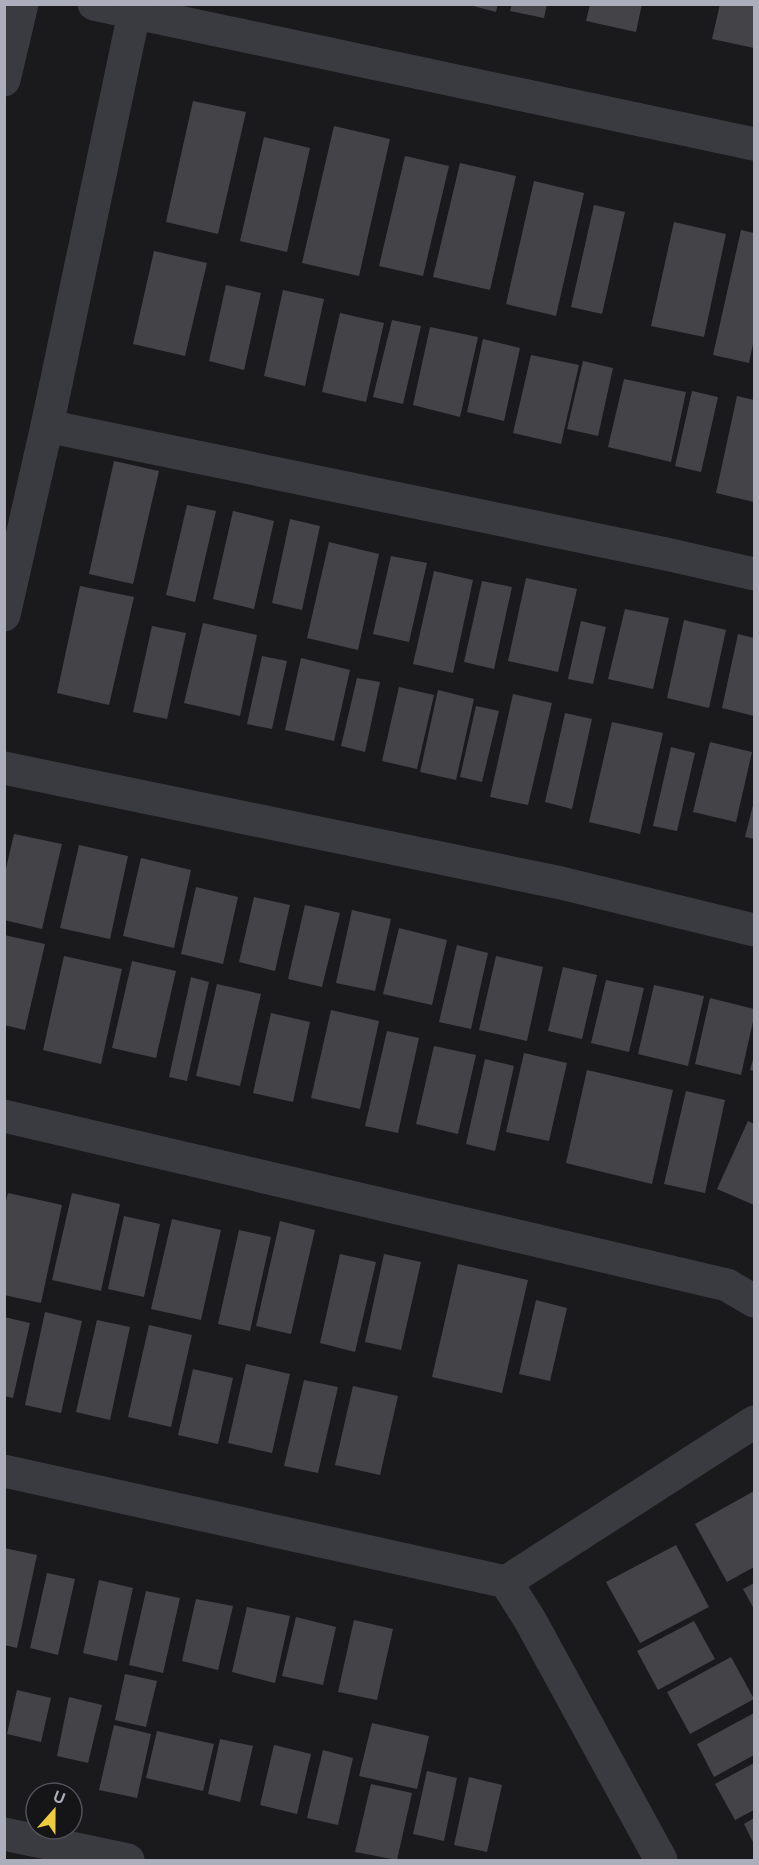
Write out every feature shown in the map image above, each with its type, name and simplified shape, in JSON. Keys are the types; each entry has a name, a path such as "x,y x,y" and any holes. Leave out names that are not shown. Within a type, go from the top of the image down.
{"street":[{"path":"4,80 22,4"},
{"path":"94,4 135,9 754,144"},
{"path":"4,615 47,426 135,9"},
{"path":"47,426 754,574"},
{"path":"4,768 561,883 754,930"},
{"path":"4,1116 727,1285 754,1301"},
{"path":"506,1582 754,1422"},
{"path":"4,1471 506,1582 530,1620 660,1860"},
{"path":"4,1834 128,1860"}],"building":[{"path":"466,4 498,4 496,12"},
{"path":"512,4 547,4 544,18 510,11"},
{"path":"590,4 642,4 636,32 586,21"},
{"path":"720,4 754,4 754,48 712,39"},
{"path":"193,101 246,112 218,234 166,222"},
{"path":"334,126 390,139 359,276 302,263"},
{"path":"264,137 310,148 287,252 240,241"},
{"path":"405,156 449,166 423,276 379,266"},
{"path":"460,163 516,176 490,290 433,277"},
{"path":"534,181 584,193 556,316 506,304"},
{"path":"594,205 625,212 602,314 571,307"},
{"path":"674,222 726,234 704,337 651,326"},
{"path":"741,230 754,233 754,339 749,363 713,355"},
{"path":"154,251 207,263 185,356 133,344"},
{"path":"226,285 261,293 244,370 209,361"},
{"path":"283,290 324,299 305,386 264,376"},
{"path":"340,313 384,323 366,402 322,392"},
{"path":"392,320 421,326 403,404 373,397"},
{"path":"430,327 478,337 460,417 413,405"},
{"path":"483,339 520,348 504,421 467,412"},
{"path":"531,355 579,365 561,444 513,433"},
{"path":"583,361 613,368 598,436 567,429"},
{"path":"624,379 686,392 671,462 608,447"},
{"path":"692,391 718,397 701,472 675,466"},
{"path":"737,396 754,400 754,502 716,493"},
{"path":"114,461 159,471 133,584 89,574"},
{"path":"187,505 216,511 195,602 166,595"},
{"path":"233,511 274,521 254,609 213,599"},
{"path":"290,519 320,526 302,610 272,603"},
{"path":"329,542 379,554 358,650 307,638"},
{"path":"391,556 427,563 409,642 373,634"},
{"path":"434,571 473,580 453,673 413,664"},
{"path":"526,578 577,589 558,672 508,661"},
{"path":"482,581 512,587 494,669 464,662"},
{"path":"80,586 134,597 109,705 57,693"},
{"path":"625,609 669,618 653,689 608,679"},
{"path":"684,620 726,630 709,708 667,698"},
{"path":"581,621 606,627 593,684 568,679"},
{"path":"203,623 257,635 240,716 184,703"},
{"path":"152,626 186,633 167,719 133,712"},
{"path":"738,634 754,638 754,716 722,708"},
{"path":"262,656 287,661 272,729 247,724"},
{"path":"301,658 350,670 334,741 285,730"},
{"path":"357,678 380,682 365,752 341,746"},
{"path":"399,687 434,695 417,769 382,761"},
{"path":"438,690 474,699 456,780 420,772"},
{"path":"513,694 552,703 528,805 490,797"},
{"path":"476,706 499,711 482,782 460,777"},
{"path":"565,713 592,719 572,809 545,802"},
{"path":"612,722 663,733 640,834 589,822"},
{"path":"710,742 752,752 736,822 693,812"},
{"path":"671,747 695,753 677,831 653,826"},
{"path":"754,801 754,839 745,837"},
{"path":"14,834 62,844 42,929 4,920 4,877"},
{"path":"79,845 128,856 110,939 60,928"},
{"path":"141,858 191,870 174,948 123,936"},
{"path":"196,887 238,897 223,964 181,954"},
{"path":"254,897 290,905 275,971 239,962"},
{"path":"305,905 340,913 322,987 288,979"},
{"path":"352,910 391,919 375,991 336,983"},
{"path":"399,928 447,940 432,1005 383,994"},
{"path":"4,935 45,944 25,1030 4,1025"},
{"path":"457,945 488,953 471,1029 439,1022"},
{"path":"64,956 122,969 101,1064 43,1050"},
{"path":"496,956 543,967 527,1041 479,1030"},
{"path":"132,961 176,971 156,1058 112,1048"},
{"path":"563,967 597,975 582,1039 548,1031"},
{"path":"191,977 209,982 187,1081 169,1077"},
{"path":"606,980 644,988 629,1052 591,1043"},
{"path":"217,984 261,994 240,1086 196,1076"},
{"path":"654,985 704,996 688,1066 638,1054"},
{"path":"710,998 754,1009 741,1075 695,1064"},
{"path":"331,1010 379,1021 360,1109 311,1098"},
{"path":"271,1013 310,1022 293,1102 253,1093"},
{"path":"387,1031 419,1038 398,1133 365,1126"},
{"path":"434,1046 476,1055 458,1134 416,1124"},
{"path":"524,1053 567,1063 549,1141 506,1132"},
{"path":"754,1056 754,1071 750,1070"},
{"path":"485,1059 514,1066 495,1151 466,1144"},
{"path":"587,1070 673,1090 652,1184 566,1163"},
{"path":"686,1091 725,1100 705,1193 664,1184"},
{"path":"748,1121 754,1124 754,1205 717,1189"},
{"path":"8,1193 62,1205 41,1303 4,1295 4,1208"},
{"path":"72,1193 120,1204 101,1291 52,1280"},
{"path":"124,1216 160,1224 144,1297 108,1289"},
{"path":"172,1219 221,1230 201,1320 151,1309"},
{"path":"280,1221 315,1230 291,1334 256,1326"},
{"path":"239,1230 271,1237 250,1331 218,1324"},
{"path":"340,1254 376,1262 355,1352 320,1343"},
{"path":"384,1254 421,1262 401,1350 365,1342"},
{"path":"458,1264 528,1280 502,1393 432,1377"},
{"path":"536,1300 567,1308 550,1381 519,1374"},
{"path":"45,1312 82,1321 61,1413 25,1405"},
{"path":"4,1317 30,1323 13,1398 4,1396"},
{"path":"97,1320 130,1327 110,1420 76,1412"},
{"path":"149,1325 192,1335 171,1427 128,1417"},
{"path":"246,1364 290,1374 272,1453 228,1443"},
{"path":"193,1369 233,1378 218,1444 178,1435"},
{"path":"304,1380 338,1387 318,1473 284,1466"},
{"path":"353,1386 398,1396 380,1475 335,1465"},
{"path":"754,1491 754,1567 727,1582 695,1524"},
{"path":"676,1545 709,1607 640,1643 606,1582"},
{"path":"4,1548 37,1555 17,1648 4,1645"},
{"path":"47,1573 75,1579 58,1655 30,1648"},
{"path":"99,1580 133,1588 117,1661 83,1653"},
{"path":"754,1583 754,1609 743,1589"},
{"path":"146,1591 180,1598 163,1673 129,1665"},
{"path":"196,1599 233,1606 218,1670 182,1661"},
{"path":"247,1607 290,1616 275,1683 232,1672"},
{"path":"296,1617 336,1627 323,1685 282,1676"},
{"path":"354,1620 393,1629 377,1700 338,1692"},
{"path":"694,1621 715,1659 658,1690 637,1651"},
{"path":"731,1657 754,1699 690,1734 667,1692"},
{"path":"125,1674 157,1681 146,1727 115,1720"},
{"path":"17,1690 51,1698 41,1742 7,1734"},
{"path":"69,1697 102,1705 88,1763 57,1756"},
{"path":"754,1713 754,1755 714,1777 697,1744"},
{"path":"372,1723 429,1736 417,1789 359,1776"},
{"path":"114,1725 151,1734 137,1798 99,1790"},
{"path":"157,1731 214,1744 203,1791 146,1778"},
{"path":"220,1739 253,1746 240,1802 208,1794"},
{"path":"274,1745 311,1754 297,1814 260,1805"},
{"path":"323,1750 353,1758 338,1825 307,1818"},
{"path":"754,1763 754,1810 735,1820 715,1784"},
{"path":"427,1771 457,1778 444,1841 413,1834"},
{"path":"469,1777 502,1785 487,1852 454,1845"},
{"path":"371,1784 412,1793 397,1860 355,1852"},
{"path":"754,1818 754,1844 744,1824"}]}
